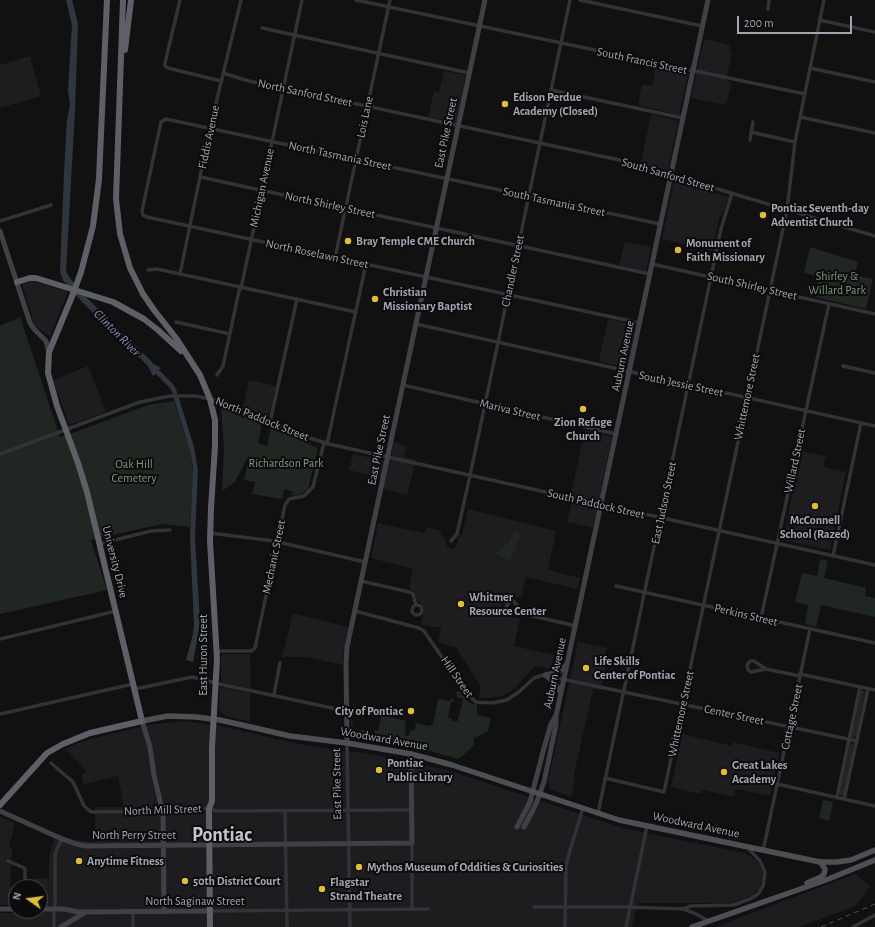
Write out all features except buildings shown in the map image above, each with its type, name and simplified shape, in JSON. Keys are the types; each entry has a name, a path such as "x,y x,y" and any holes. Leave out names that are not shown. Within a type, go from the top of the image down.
{"highway":[{"path":"103,0 106,21"},
{"path":"106,21 107,0"},
{"path":"123,0 116,199 118,224 126,256 138,284 148,302 176,338 187,356"},
{"path":"119,91 131,0"},
{"name":"University Drive","path":"106,21 98,189 92,231 81,272 49,352 47,368 49,378 83,478 142,721"},
{"path":"17,282 30,278 36,278 88,293 112,302 144,319 187,356"},
{"name":"East Huron Street","path":"187,356 200,375 210,399 214,416 215,430 210,533 217,651 213,719 212,801 209,809 210,927"},
{"name":"Woodward Avenue","path":"0,805 47,753 63,744 90,733 142,721"}],"main road":[{"name":"Woodward Avenue","path":"142,721 176,716 213,719 290,736 347,743 411,754 452,765 598,813 647,826 820,862 851,860 875,850"},
{"path":"692,927 788,894 875,860"},
{"path":"788,894 821,877 824,874 824,869 820,862"}],"street":[{"path":"180,0 165,66 221,81"},
{"name":"Fiddis Avenue","path":"180,274 210,128 241,0"},
{"name":"Michigan Avenue","path":"217,375 223,366 241,287 302,0"},
{"name":"South Francis Street","path":"356,0 805,94"},
{"name":"Lois Lane","path":"335,258 390,0"},
{"name":"East Pike Street","path":"350,927 346,656 485,0"},
{"name":"Chandler Street","path":"451,541 457,534 470,476 570,0"},
{"path":"580,0 702,26"},
{"name":"Auburn Avenue","path":"524,827 545,780 556,725 556,716 708,0"},
{"path":"768,9 769,0"},
{"name":"Whittemore Street","path":"605,778 664,792 787,210 795,142 824,0"},
{"path":"819,20 875,32"},
{"path":"262,28 469,73"},
{"path":"810,68 875,82"},
{"name":"North Sanford Street","path":"223,73 242,79 458,125"},
{"path":"551,90 683,118"},
{"path":"800,117 875,133"},
{"name":"North Tasmania Street","path":"143,215 142,211 161,122 166,119 447,179"},
{"path":"750,140 754,122"},
{"name":"South Sanford Street","path":"458,125 624,161 875,236"},
{"path":"751,132 795,142"},
{"name":"North Shirley Street","path":"200,177 437,228"},
{"name":"South Tasmania Street","path":"447,179 660,224"},
{"name":"East Judson Street","path":"598,813 721,229 732,193"},
{"path":"0,221 51,205"},
{"name":"North Roselawn Street","path":"143,215 189,227 640,323"},
{"path":"437,228 650,274"},
{"path":"0,231 2,244 17,282 30,323 46,342 49,352"},
{"name":"Mechanic Street","path":"217,651 251,651 255,648 284,508 291,498 305,495 313,487 325,444 366,264"},
{"name":"South Shirley Street","path":"652,264 875,314"},
{"path":"148,270 157,269 356,312"},
{"path":"270,422 297,299"},
{"name":"Willard Street","path":"762,618 829,304"},
{"path":"176,322 230,334"},
{"name":"South Jessie Street","path":"416,324 875,426"},
{"path":"843,366 875,373"},
{"name":"Mariva Street","path":"403,386 616,434"},
{"name":"North Paddock Street","path":"0,454 135,403 170,396 182,396 210,399 236,407 301,436 325,444 387,458"},
{"path":"833,556 861,423"},
{"name":"South Paddock Street","path":"387,458 875,565"},
{"path":"99,544 151,531 170,530"},
{"path":"210,533 277,542 365,562"},
{"path":"361,581 410,592 414,596 416,605"},
{"name":"Perkins Street","path":"616,586 875,643"},
{"name":"Hill Street","path":"355,611 419,628 424,631 468,696 475,702 492,703 505,700 520,692 534,678 539,675 545,675"},
{"path":"0,639 116,612"},
{"path":"516,612 576,626"},
{"name":"Cottage Street","path":"763,851 810,629"},
{"path":"766,669 753,660 747,665 748,670 751,672 766,669 875,690"},
{"path":"274,695 280,663"},
{"path":"545,675 559,672 568,663"},
{"path":"545,675 564,679"},
{"path":"545,675 556,684 561,695"},
{"path":"0,714 189,677 346,711"},
{"name":"Center Street","path":"564,679 856,741"},
{"path":"836,797 860,687"},
{"path":"844,799 868,689"},
{"name":"Auburn Avenue","path":"517,827 530,802 540,758 551,724 556,716"},
{"name":"University Drive","path":"142,721 150,748 154,775 163,809 164,911"},
{"path":"411,754 412,909"},
{"path":"540,758 541,768 539,776 541,779 545,780"},
{"name":"North Mill Street","path":"51,763 74,783 84,806 89,812 153,811 169,808 200,807 217,811 412,810"},
{"path":"777,784 875,806"},
{"path":"565,927 565,875 567,861 583,808"},
{"name":"North Perry Street","path":"0,811 62,839 76,844 91,846 412,843"},
{"path":"285,811 287,927"},
{"path":"626,927 647,826"},
{"path":"54,927 55,856 62,839"},
{"path":"683,909 691,906 733,905 750,899 758,894 764,882 764,868 758,858 748,848"},
{"path":"8,861 22,867 25,870 25,879"},
{"path":"534,907 631,907 683,909 710,921"},
{"name":"North Saginaw Street","path":"48,909 89,912 428,909"},
{"path":"61,927 89,912"},
{"path":"133,912 133,927"},
{"path":"853,927 875,916"}],"shaded area":[{"path":"704,39 731,45 730,52 732,53 726,81 732,82 726,105 691,98"},
{"path":"30,56 41,96 0,108 0,65"},
{"path":"656,67 688,74 679,115 638,105 642,84 652,86"},
{"path":"444,71 466,75 456,123 428,117 434,91 439,92"},
{"path":"651,114 678,121 668,170 665,171 641,163"},
{"path":"674,180 728,197 719,219 712,251 662,239"},
{"path":"625,242 651,247 646,271 619,265"},
{"path":"34,281 68,292 50,336 35,326 22,284"},
{"path":"608,319 636,325 627,368 599,361"},
{"path":"88,366 106,412 69,425 53,380"},
{"path":"249,380 276,386 269,415 267,417 243,407"},
{"path":"585,430 612,437 593,528 567,522 572,502 571,494"},
{"path":"394,442 407,446 404,457 416,460 407,495 379,488 381,478 349,470 353,454 390,462"},
{"name":"McConnell School (Razed)","path":"801,451 826,456 823,467 846,472 830,550 783,540"},
{"name":"Whitmer Resource Center","path":"468,509 556,531 548,570 580,578 577,589 526,577 521,598 512,596 503,600 501,608 503,613 520,619 514,646 554,655 551,669 535,666 514,689 502,696 490,698 479,698 481,687 456,647 438,643 441,627 431,627 421,624 424,609 409,587 413,569 371,558 378,523 424,533 426,527 442,531 441,535 446,539 446,545 451,549 455,548 459,535 462,535"},
{"path":"293,613 348,627 343,665 307,657 282,657"},
{"path":"578,642 607,648 603,664 606,665 601,690 593,689 573,779 575,780 571,797 550,789 548,781"},
{"path":"223,654 250,654 251,689 221,682 221,657"},
{"path":"220,687 250,693 250,722 226,716 218,709"},
{"path":"184,721 219,726 299,744 364,753 447,770 622,828 745,853 756,860 763,872 760,887 753,895 731,903 637,903 632,927 0,927 0,913 8,913 8,919 48,919 48,879 24,879 49,878 49,859 57,833 75,840 95,842 95,807 124,807 118,776 84,784 81,777 86,771 65,749 78,743 110,734 154,724"},
{"name":"Great Lakes Academy","path":"682,734 732,746 733,742 779,753 770,796 736,789 734,797 702,790 701,794 671,787"},
{"path":"0,817 15,823 9,847 12,848 10,879 8,879 8,905 0,905"},
{"path":"855,874 870,886 855,906 799,927 718,927 718,926"}],"green space":[{"name":"Shirley & Willard Park","path":"810,247 858,262 855,275 873,279 866,309 815,297 819,276 804,273"},
{"name":"Oak Hill Cemetery","path":"20,317 60,437 148,405 174,401 190,451 192,464 193,474 190,527 162,524 91,540 107,590 0,614 0,326"},
{"name":"Richardson Park","path":"221,406 262,423 258,443 267,446 271,427 318,448 308,489 302,494 292,496 293,492 285,489 282,499 252,494 255,482 244,480 248,457 235,482 222,491 224,448"},
{"path":"516,530 522,535 509,561 495,553 507,544"},
{"path":"820,559 828,561 824,578 866,588 865,596 875,598 875,617 821,605 816,627 805,624 808,605 795,602 802,573 817,576"},
{"path":"861,690 865,693 856,736 853,738 851,735"},
{"path":"459,691 468,702 477,705 477,715 491,718 488,731 474,738 474,746 458,759 417,747 357,738 352,735 351,718 354,731 363,730 374,734 375,730 378,731 381,715 406,721 405,735 409,736 410,731 415,729 416,723 429,726 433,724 438,699 448,701 453,698 455,702 451,702 448,718 456,722 458,720 463,699 457,697 456,692"},
{"path":"852,743 854,746 844,794 841,796 839,793 850,744"},
{"path":"823,800 833,802 829,821 819,818"}],"water":[{"name":"Clinton River","path":"66,0 72,0 78,24 75,111 66,271 69,277 87,298 154,364 161,368 159,370 176,389 194,447 198,470 195,537 200,621 193,662 186,660 194,625 190,537 193,467 190,451 172,392 156,374 153,376 148,366 82,302 63,280 60,272 67,119 70,106 68,90 72,25"}],"railway":[{"path":"821,927 875,904"}],"place":[{"name":"Edison Perdue Academy (Closed)","path":"505,104"},
{"name":"Pontiac Seventh-day Adventist Church","path":"763,215"},
{"name":"Bray Temple CME Church","path":"348,241"},
{"name":"Monument of Faith Missionary","path":"678,250"},
{"name":"Christian Missionary Baptist","path":"375,299"},
{"name":"Zion Refuge Church","path":"583,409"},
{"name":"McConnell School (Razed)","path":"815,506"},
{"name":"Whitmer Resource Center","path":"461,604"},
{"name":"Life Skills Center of Pontiac","path":"586,668"},
{"name":"City of Pontiac","path":"411,711"},
{"name":"Pontiac Public Library","path":"379,770"},
{"name":"Great Lakes Academy","path":"724,772"},
{"name":"Anytime Fitness","path":"79,861"},
{"name":"Mythos Museum of Oddities & Curiosities","path":"359,867"},
{"name":"50th District Court","path":"185,881"},
{"name":"Flagstar Strand Theatre","path":"322,889"}],"district":[{"name":"Pontiac","path":"222,835"}]}
